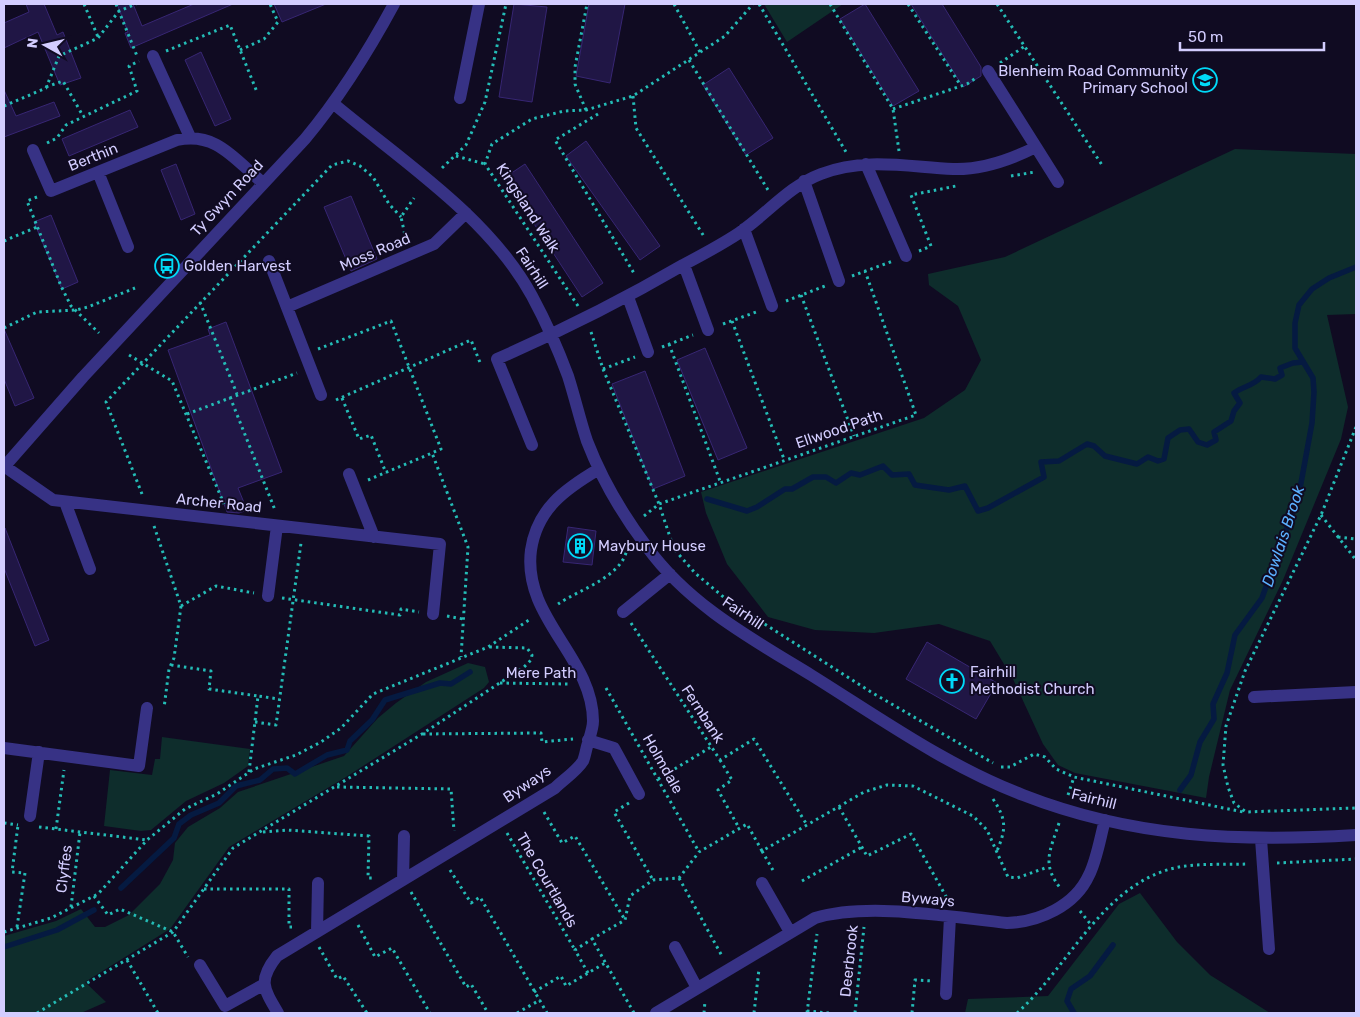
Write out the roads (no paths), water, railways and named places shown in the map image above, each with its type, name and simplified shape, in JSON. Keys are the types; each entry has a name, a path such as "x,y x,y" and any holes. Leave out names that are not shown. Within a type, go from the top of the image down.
{"street":[{"name":"Ty Gwyn Road","path":"4,466 84,376 305,139 334,104 363,59 394,4"},
{"path":"460,98 479,4"},
{"path":"153,56 190,138"},
{"path":"988,71 1058,182"},
{"name":"Fairhill","path":"334,104 466,213 494,240 512,264 552,335 569,379 587,440 615,501 670,574 722,620 873,715 960,765 1022,795 1105,820 1181,834 1261,839 1356,835"},
{"name":"Berthin","path":"34,150 51,192 98,172 190,138 202,138 216,142 263,183"},
{"path":"532,445 497,359 552,335 628,297 744,229 804,181 823,173 860,165 901,164 954,169 983,166 1010,160 1036,147"},
{"path":"860,165 906,256"},
{"path":"98,172 128,247"},
{"path":"804,181 838,281"},
{"name":"Moss Road","path":"287,307 410,256 434,244 466,213"},
{"path":"744,229 772,306"},
{"path":"270,261 320,394"},
{"path":"684,265 708,330"},
{"path":"628,297 648,352"},
{"name":"Archer Road","path":"4,466 34,489 53,500 440,544 433,614"},
{"name":"Byways","path":"263,985 266,970 278,956 555,788 582,762 594,722 589,693 538,603 531,583 530,561 534,534 551,503 599,469"},
{"path":"352,480 374,537"},
{"path":"65,502 90,569"},
{"path":"268,596 277,526"},
{"path":"623,612 670,574"},
{"path":"1254,698 1356,692"},
{"path":"4,748 139,766 147,708"},
{"path":"589,739 614,748 638,796"},
{"path":"31,823 39,752"},
{"name":"Byways","path":"656,1013 790,932 820,916 837,911 866,910 1007,923 1025,923 1042,918 1075,895 1089,876 1105,820"},
{"path":"403,880 404,836"},
{"path":"1261,839 1269,949"},
{"path":"315,934 318,883"},
{"path":"762,883 790,932"},
{"path":"946,994 954,917"},
{"path":"674,947 696,988"},
{"path":"200,965 225,1006 263,985 278,1013"}],"waterway":[{"name":"Dowlais Brook","path":"1180,790 1191,775 1200,742 1214,719 1213,704 1227,673 1235,635 1262,598 1299,494 1312,423 1314,392 1313,378 1295,348 1295,323 1299,305 1312,289 1329,278 1356,267"},
{"path":"707,499 747,511 757,507 785,489 792,489 813,477 826,477 836,483 851,473 860,475 883,466 892,475 909,474 915,485 949,490 965,486 978,511 988,508 1044,477 1041,462 1059,461 1087,444 1094,446 1105,456 1137,464 1148,457 1158,461 1164,459 1168,438 1180,430 1189,429 1198,442 1207,445 1216,440 1214,432 1231,421 1234,411 1240,403 1234,393 1261,377 1275,379 1282,375 1280,368 1293,363 1303,362"},
{"path":"121,888 174,838 179,824 191,815 219,803 236,786 260,780 273,769 287,768 295,774 327,755 347,750 350,741 372,720 385,700 440,683 451,684 470,672"},
{"path":"4,947 57,930 94,910"},
{"name":"Dowlais Brook","path":"1074,1013 1067,1001 1071,989 1090,976 1113,945"}],"place":[{"name":"Blenheim Road Community Primary School","path":"1205,80"},
{"name":"Golden Harvest","path":"167,266"},
{"name":"Maybury House","path":"580,546"},
{"name":"Fairhill Methodist Church","path":"952,681"}]}
